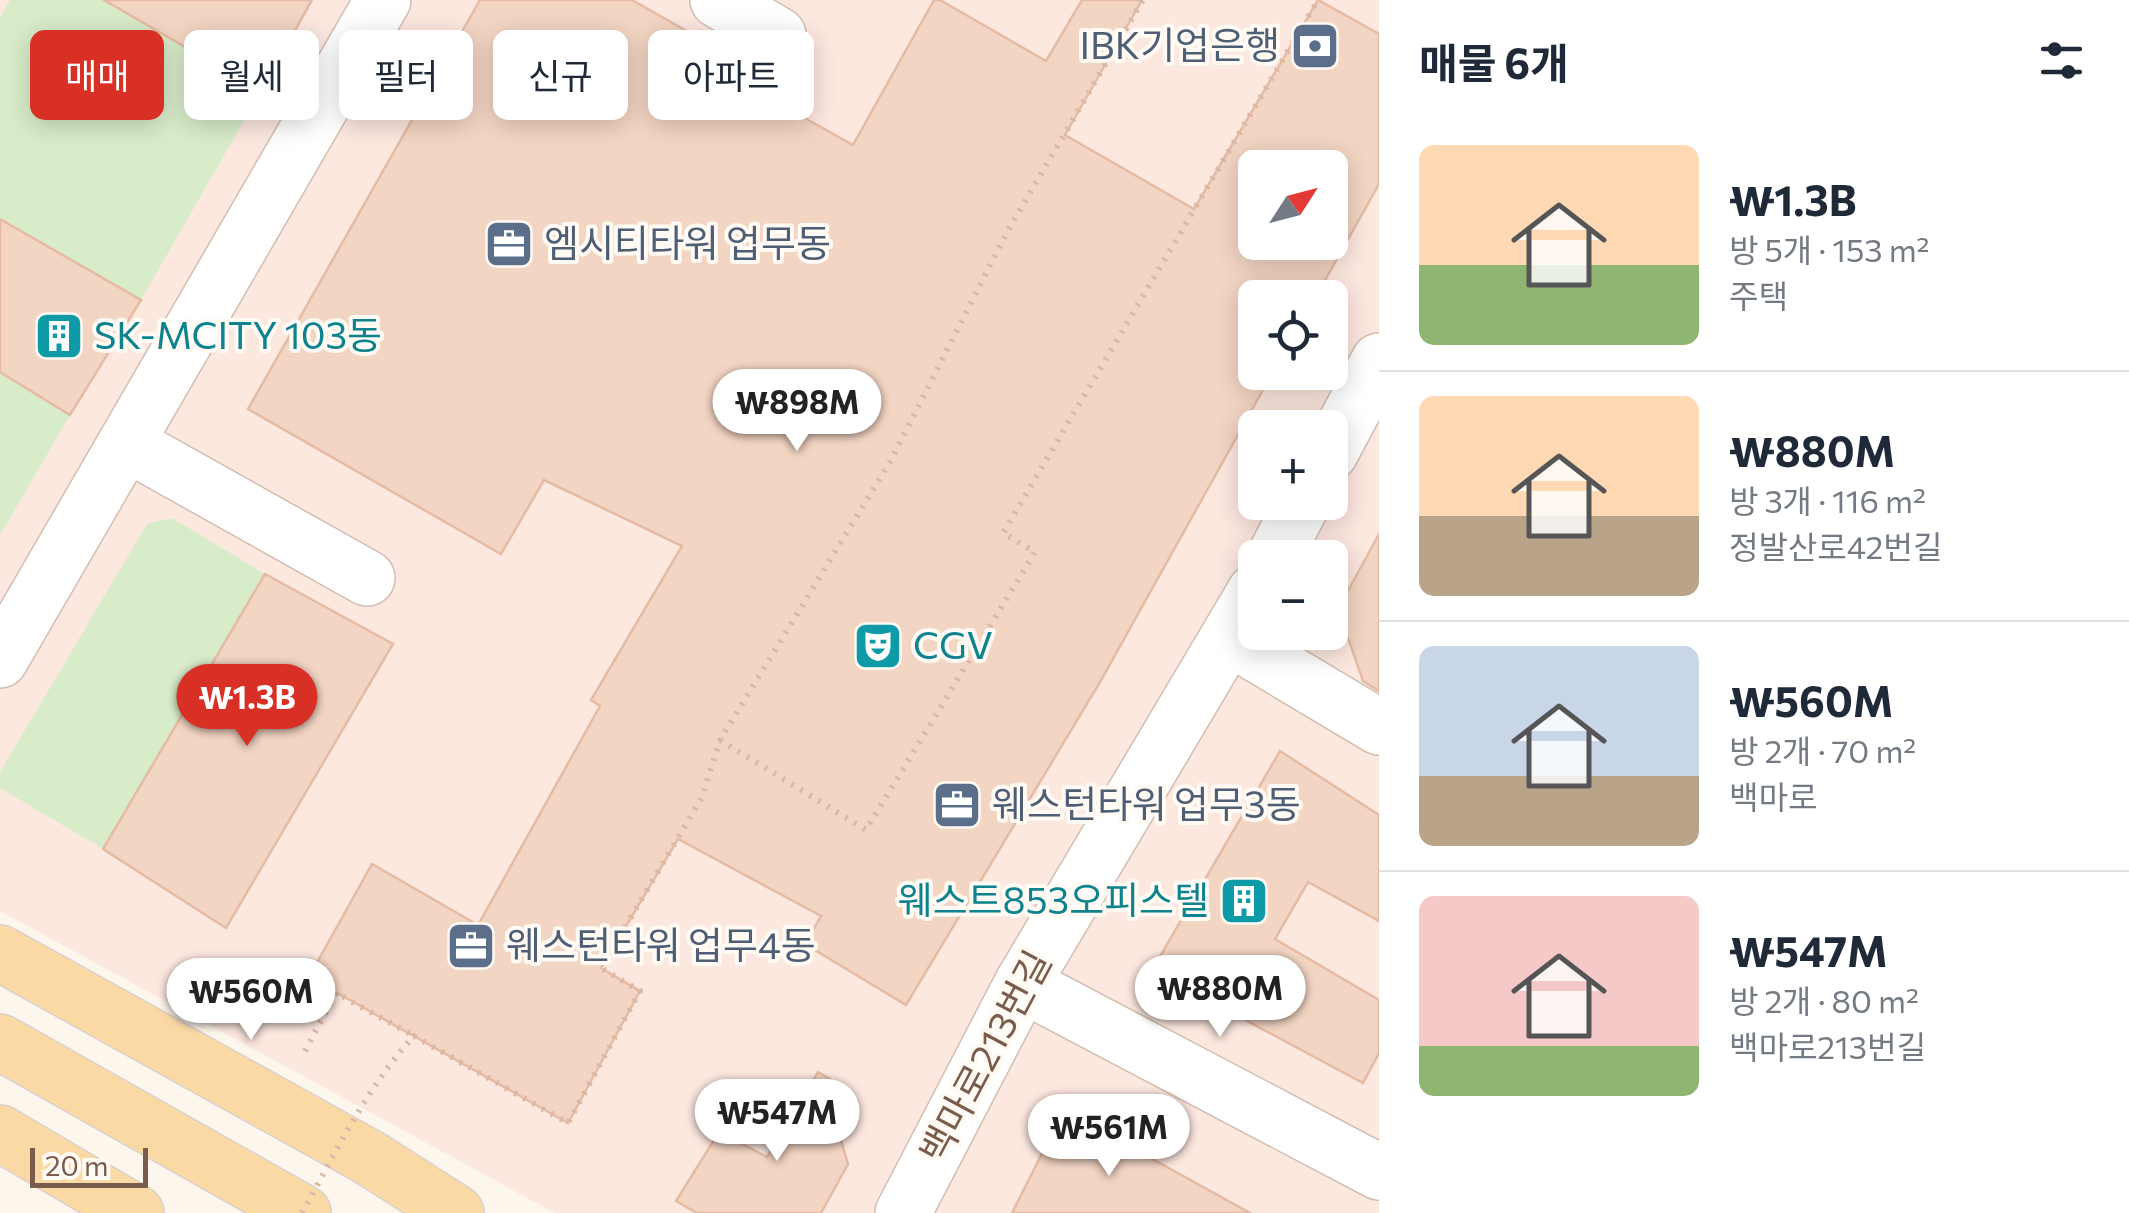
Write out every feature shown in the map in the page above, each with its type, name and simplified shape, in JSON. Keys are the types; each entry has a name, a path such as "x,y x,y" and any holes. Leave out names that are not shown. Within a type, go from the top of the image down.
{"main road":[{"path":"0,953 370,1158 456,1213"},
{"path":"0,1042 303,1213"},
{"path":"0,1133 136,1213"}],"street":[{"path":"0,660 383,0"},
{"path":"718,0 768,30"},
{"path":"1348,419 1379,361"},
{"path":"126,443 367,578"},
{"name":"백마로213번길","path":"903,1213 1022,984 1238,623"},
{"path":"1285,650 1379,728"},
{"path":"1022,984 1379,1172"}],"path":[{"path":"305,1051 336,992 568,1123 640,991 602,968 702,797 720,740 890,462 1007,232 1143,0"},
{"path":"720,740 866,830 1035,552 1003,532 1318,0"},
{"path":"303,1213 363,1103 388,1064 414,1036"}],"shaded area":[{"path":"0,0 1379,0 1379,1213 555,1213 0,911"}],"green space":[{"path":"10,0 106,0 157,30 30,30 30,120 164,120 164,34 184,46 184,120 244,120 141,300 0,218 0,18"},
{"path":"0,372 70,415 0,535"},
{"path":"172,518 265,574 103,849 0,788 0,772 147,524"}],"building":[{"path":"104,0 312,0 295,30 184,30 184,46 164,35 164,30 156,30"},
{"path":"480,0 632,0 685,30 648,30 648,120 808,120 853,145 934,0 1046,61 1082,0 1142,0 1065,135 1194,209 1318,0 1379,34 1379,184 1348,239 1348,150 1238,150 1238,260 1336,260 1325,280 1238,280 1238,390 1263,390 1252,410 1238,410 1238,435 1100,682 906,1005 805,944 821,916 678,839 601,968 640,991 568,1123 309,977 372,864 478,925 600,706 591,700 682,546 544,480 501,554 248,409 412,120 473,120 473,30 463,30"},
{"name":"SK-MCITY 103동","path":"0,219 141,300 70,415 0,372"},
{"path":"1379,534 1379,691 1363,681 1348,638 1348,591"},
{"path":"265,574 393,644 226,928 103,849"},
{"name":"웨스트853오피스텔","path":"1280,751 1379,815 1379,921 1308,882 1275,939 1379,1000 1379,1053 1363,1083 1152,970"},
{"path":"818,1072 843,1087 841,1140 848,1164 821,1213 697,1213 676,1201 719,1132 767,1157"},
{"path":"1064,1110 1250,1213 1012,1213"}],"place":[{"name":"IBK기업은행","path":"1315,46"},
{"name":"엠시티타워 업무동","path":"509,244"},
{"name":"SK-MCITY 103동","path":"59,336"},
{"name":"CGV","path":"878,646"},
{"name":"웨스턴타워 업무3동","path":"957,805"},
{"name":"웨스트853오피스텔","path":"1244,901"},
{"name":"웨스턴타워 업무4동","path":"471,946"}]}
